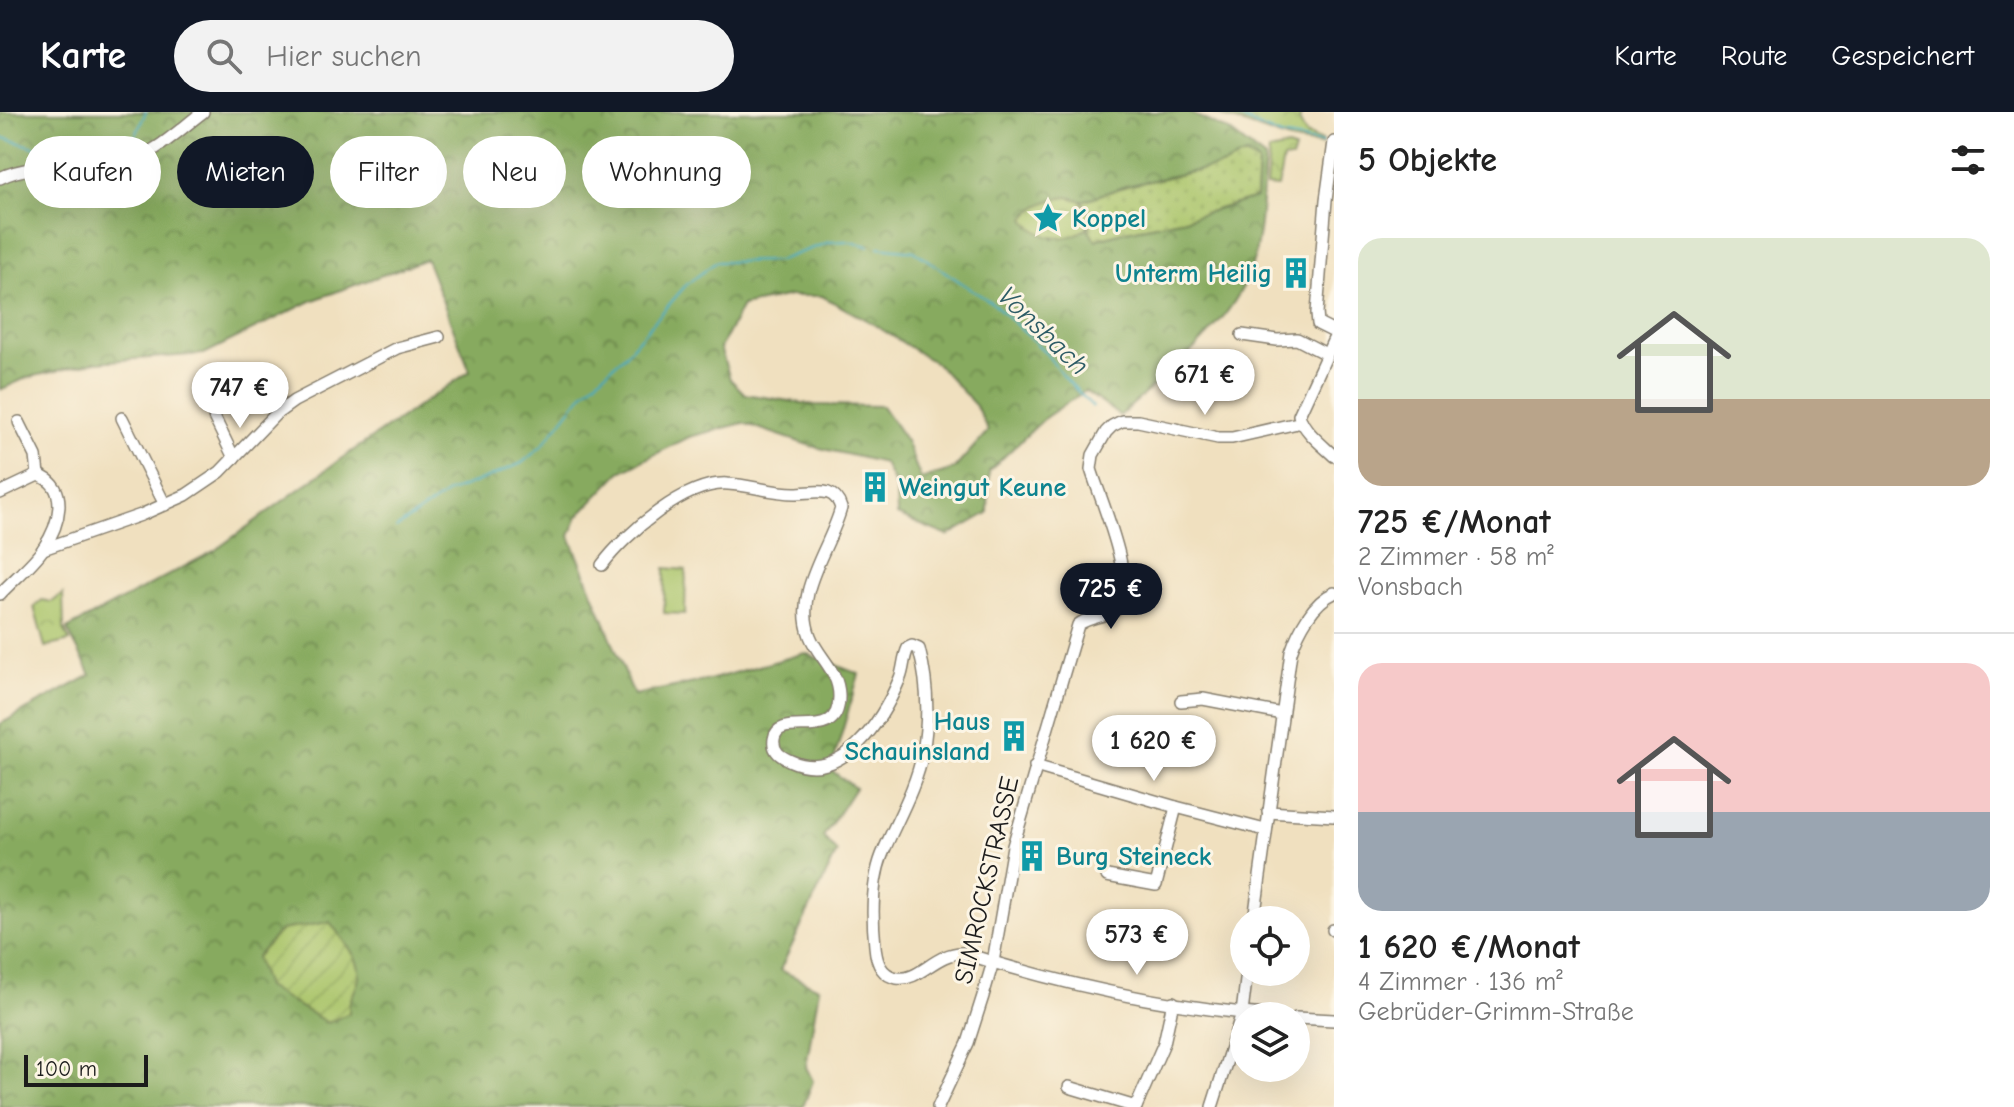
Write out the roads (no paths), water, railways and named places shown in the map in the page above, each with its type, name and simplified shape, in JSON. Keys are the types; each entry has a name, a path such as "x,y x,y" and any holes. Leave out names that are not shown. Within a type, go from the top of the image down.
{"street":[{"path":"0,178 9,173 44,167 123,163 151,150 203,112"},
{"path":"1333,148 1317,313 1318,324 1334,332"},
{"path":"1242,335 1277,340 1297,339 1326,354"},
{"path":"0,594 43,549 165,505 220,472 276,414 294,401 397,348 439,337"},
{"path":"1334,339 1300,407 1302,422 1334,456"},
{"path":"214,417 234,458"},
{"path":"122,418 165,505"},
{"name":"SIMROCKSTRASSE","path":"938,1107 968,1043 993,962 1013,846 1074,635 1078,625 1088,618 1104,615 1119,606 1123,583 1120,561 1091,469 1093,455 1112,426 1129,419 1218,438 1232,438 1302,422"},
{"path":"19,422 36,456 38,475"},
{"path":"0,493 38,475 50,479 57,488 57,517 43,549"},
{"path":"602,565 624,538 657,512 710,485 727,483 793,493 830,492 836,496 841,508 839,517 817,565 805,604 810,636 837,681 837,712 822,725 778,730 774,737 775,749 780,756 802,765 827,766 843,758 869,731 892,693 900,678 908,648 919,649 927,696 925,736 915,781 882,856 872,918 877,962 883,972 895,978 906,978 951,952 963,953 1052,979 1230,1011"},
{"path":"1256,906 1295,641 1320,602 1334,593"},
{"path":"1181,701 1203,699 1282,714"},
{"path":"1035,766 1265,830"},
{"path":"1107,876 1156,885 1176,807"},
{"path":"1268,812 1334,816"},
{"path":"1069,1087 1136,1107 1164,1043 1173,1002"},
{"path":"1310,1019 1334,1020"},
{"path":"1212,1107 1230,1051"}],"waterway":[{"path":"0,137 41,149 52,143 81,140 105,155 134,140 146,112"},
{"path":"1226,112 1281,136 1322,143"},
{"path":"396,528 449,492 522,463 542,446 584,392 625,355 687,284 716,262 777,261 829,242 846,241 869,246"},
{"name":"Vonsbach","path":"879,247 914,251 995,305 1043,350 1093,407"}],"place":[{"name":"Koppel","path":"1048,218"},
{"name":"Unterm Heilig","path":"1296,273"},
{"name":"Weingut Keune","path":"875,487"},
{"name":"Haus Schauinsland","path":"1014,736"},
{"name":"Burg Steineck","path":"1032,856"}]}
